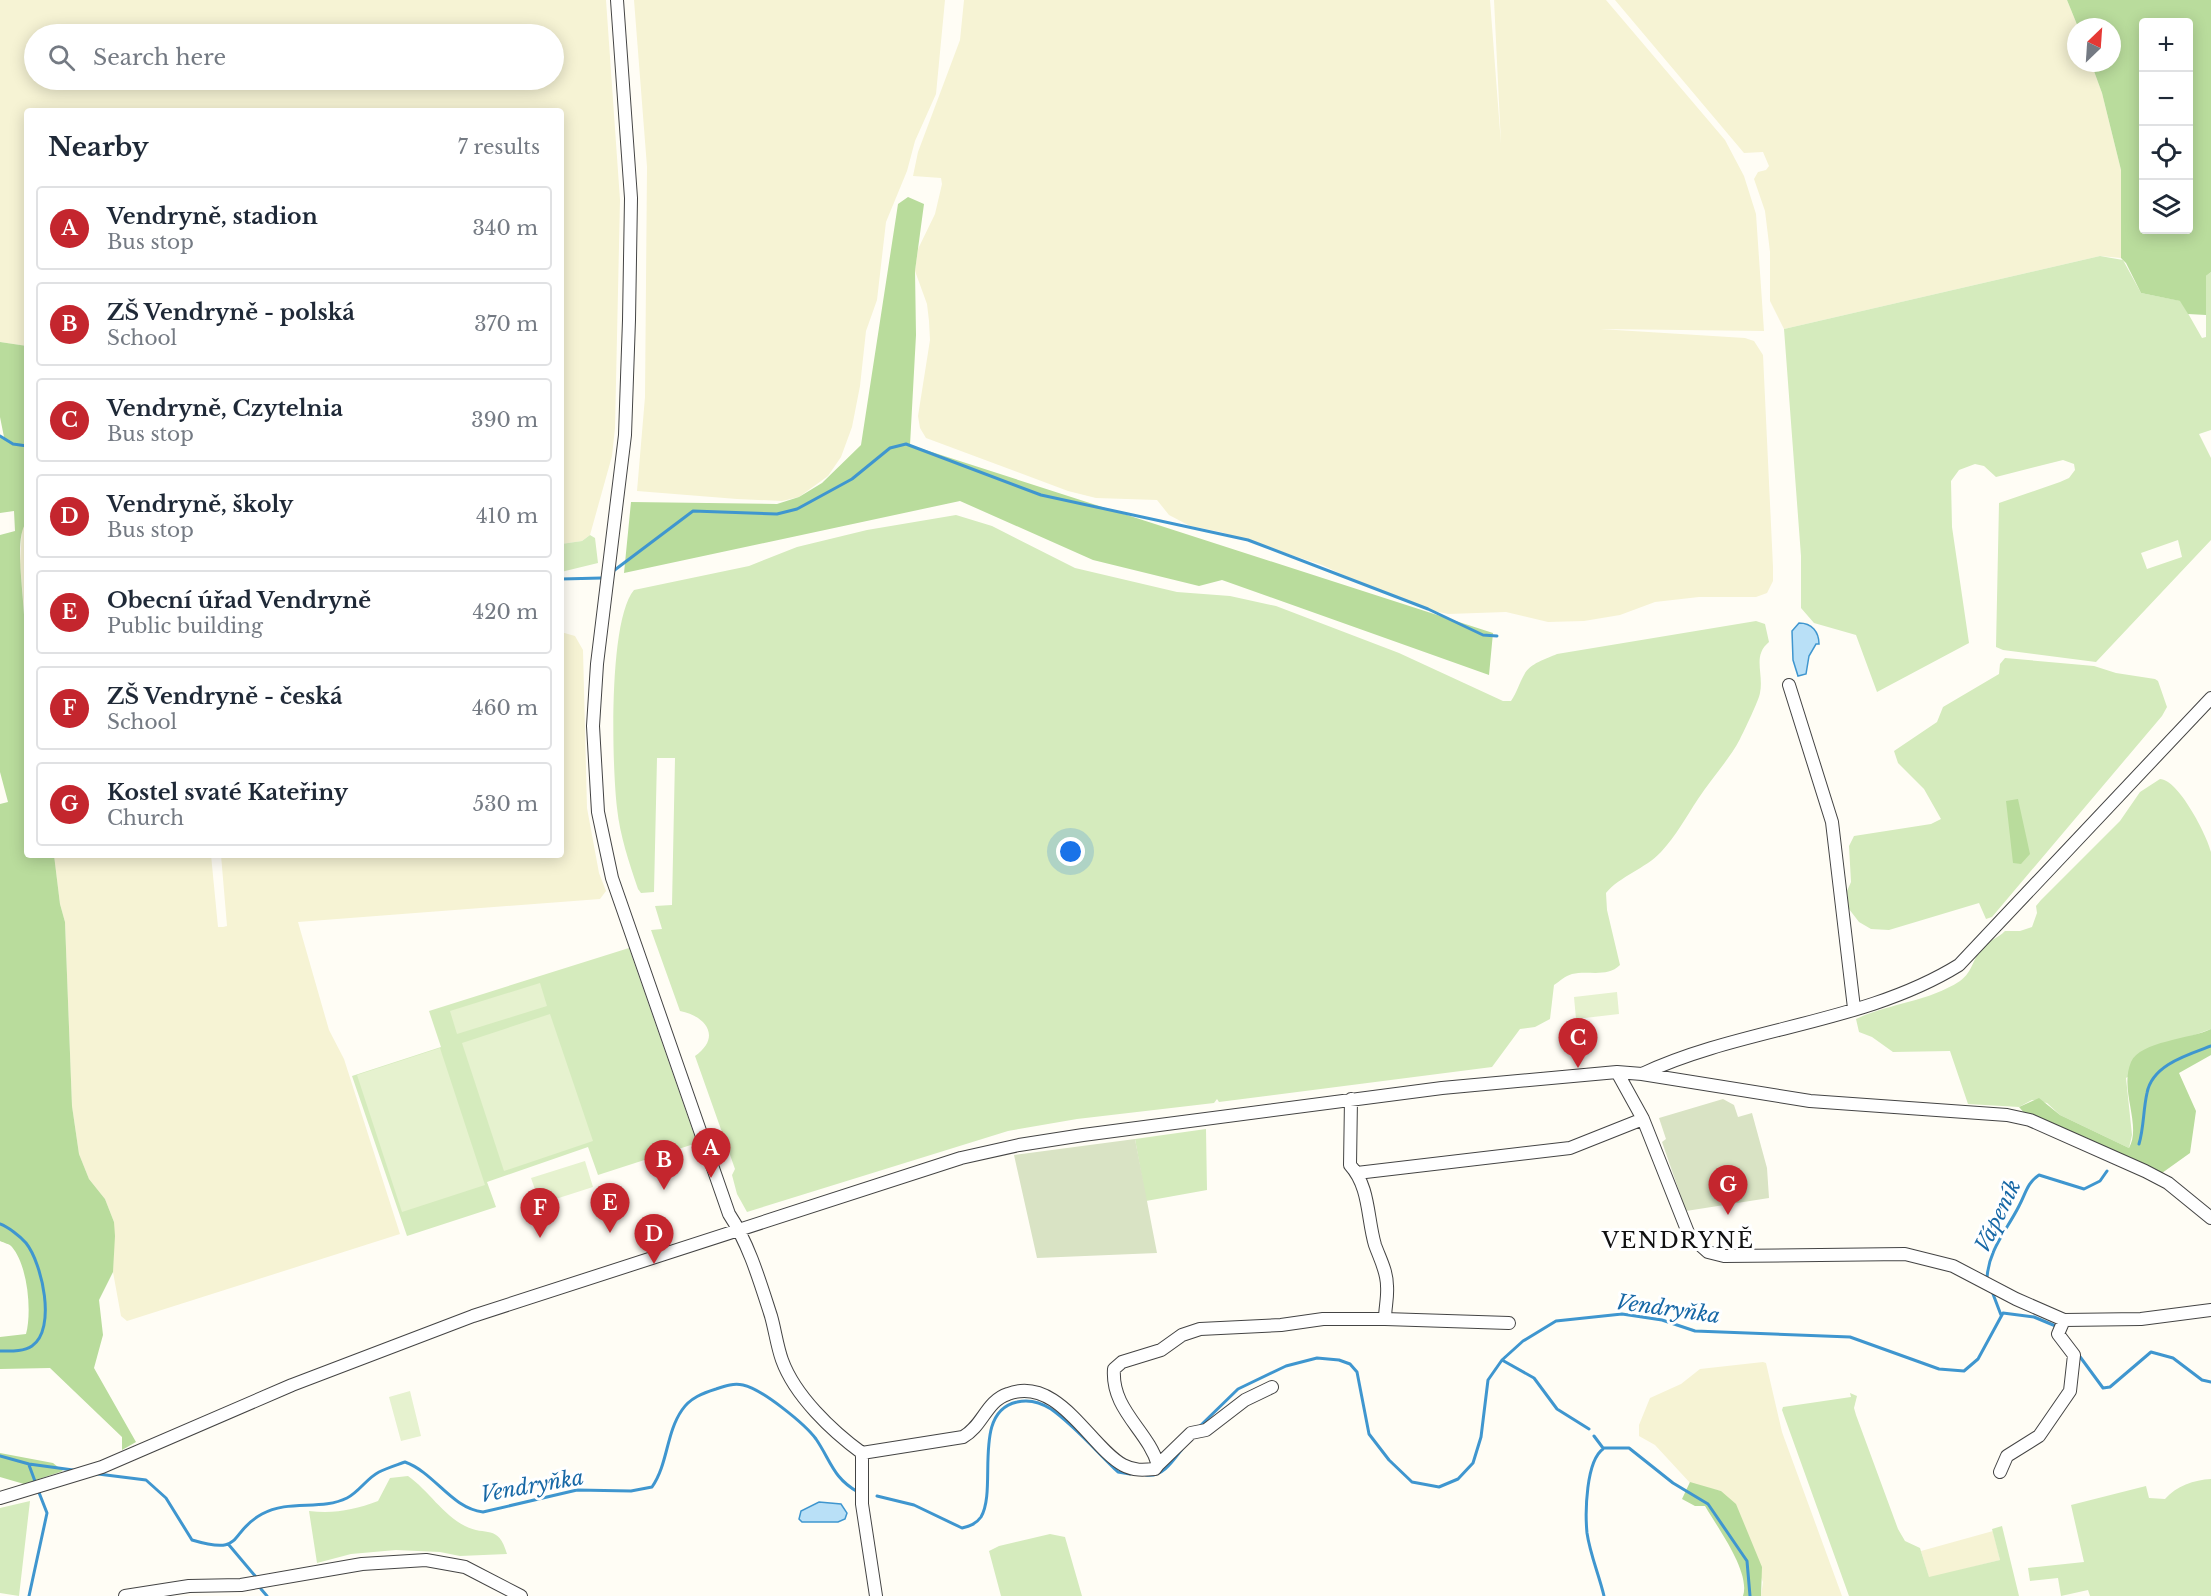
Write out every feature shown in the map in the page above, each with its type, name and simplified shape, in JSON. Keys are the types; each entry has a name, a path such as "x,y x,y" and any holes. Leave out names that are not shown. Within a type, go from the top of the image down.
{"street":[{"path":"617,0 631,198 629,320 625,435 597,664 593,726 598,812 605,853 646,976 729,1214 739,1230 771,1316 782,1361 794,1384 843,1440 862,1453 963,1437 973,1431 993,1402 1008,1394 1029,1391 1055,1402 1121,1464 1140,1470 1155,1469 1197,1432 1245,1400 1272,1387"},
{"path":"1789,685 1832,822 1854,1008"},
{"path":"1642,1074 1666,1063 1854,1008 1927,984 1959,965 2211,698"},
{"path":"0,1498 102,1467 292,1385 473,1316 961,1158 1019,1145 1351,1099 1529,1079 1617,1072 1810,1101 2007,1115 2030,1120 2145,1171 2168,1183 2211,1218"},
{"path":"1617,1072 1643,1119 1689,1235 1708,1252 1724,1256 1905,1254 1953,1266 2016,1299 2064,1320 2141,1319 2211,1310"},
{"path":"1351,1099 1350,1165 1357,1173 1369,1209 1375,1244 1385,1268 1387,1286 1385,1319"},
{"path":"1357,1173 1570,1148 1643,1119"},
{"path":"1158,1465 1155,1455 1120,1406 1113,1375 1114,1370 1122,1362 1161,1350 1182,1335 1200,1329 1281,1325 1323,1318 1509,1323"},
{"path":"2000,1472 2007,1456 2039,1436 2070,1391 2074,1355 2058,1334 2064,1320"},
{"path":"862,1453 862,1504 876,1596"},
{"path":"125,1596 189,1586 241,1585 362,1564 426,1560 465,1567 520,1596"}],"shaded area":[{"path":"0,0 606,0 620,200 615,428 612,456 590,535 582,541 564,544 564,108 24,108 24,346 0,342"},
{"path":"634,0 945,0 936,94 915,141 907,171 886,222 877,300 866,331 860,386 852,427 841,457 828,476 799,497 782,501 637,491 645,397 647,167"},
{"path":"964,0 1490,0 1501,144 1494,0 1606,0 1725,140 1744,176 1756,214 1764,331 1600,329 1745,338 1754,341 1763,355 1773,567 1773,581 1767,593 1756,597 1699,597 1655,602 1620,615 1584,621 1548,622 1506,612 1448,614 1425,609 1371,588 1322,565 1221,532 1190,526 1169,515 1157,500 1096,498 1068,491 926,438 920,428 918,416 930,340 929,321 927,304 915,271 918,249 935,214 942,184 941,178 913,176 918,152 960,40"},
{"path":"1615,0 2067,0 2074,18 2067,18 2067,72 2094,72 2102,93 2121,170 2121,258 2100,256 1784,329 1770,301 1770,252 1765,211 1754,179 1758,172 1766,170 1769,166 1763,152 1744,153"},
{"path":"24,526 24,609 20,564"},
{"path":"564,633 575,636 583,650 587,808 599,873 606,891 600,899 298,922 329,1030 344,1059 400,1234 127,1321 121,1316 113,1272 114,1222 105,1199 89,1179 79,1154 72,1106 65,922 60,904 54,858 211,858 218,927 227,926 221,858 564,858"},
{"path":"1766,1363 1782,1432 1842,1596 1761,1596 1763,1582 1721,1491 1692,1485 1655,1445 1639,1436 1639,1425 1650,1398 1681,1384 1700,1369"},
{"path":"1993,1531 2000,1560 1929,1578 1921,1551"}],"green space":[{"path":"2067,0 2211,0 2211,272 2206,276 2206,315 2188,314 2180,301 2141,293 2126,263 2121,258 2121,170 2102,93 2094,72 2121,72 2121,18 2074,18"},
{"path":"908,197 924,204 915,271 916,335 910,445 1493,633 1489,675 1222,580 1199,586 1093,560 960,501 624,573 631,502 777,504 799,497 822,483 861,445 898,204"},
{"path":"2100,256 2123,260 2141,293 2181,301 2202,338 2206,337 2206,276 2211,272 2211,430 2199,434 2211,458 2211,540 2096,662 2003,650 1996,647 1999,503 2069,478 2075,470 2074,464 2063,460 1996,477 1984,466 1975,464 1959,470 1951,481 1952,527 1969,643 1877,692 1856,635 1814,623 1801,608 1801,556 1784,329","holes":["2178,540 2182,557 2147,569 2141,553"]},
{"path":"0,342 24,346 24,527 20,553 24,610 24,858 54,858 60,904 65,922 72,1106 79,1154 89,1179 105,1199 114,1222 115,1236 113,1272 99,1300 103,1335 94,1368 136,1442 122,1450 122,1437 50,1368 0,1369 0,1337 26,1334 29,1314 22,1266 12,1247 0,1241 0,804 8,802 0,772 0,535 15,531 14,511 0,513 0,438 4,437 0,417"},
{"path":"956,515 992,526 1075,568 1177,592 1230,596 1276,606 1399,653 1503,701 1511,701 1530,667 1557,654 1756,621 1765,624 1769,642 1761,653 1760,693 1736,747 1671,840 1655,858 1618,882 1606,893 1607,910 1620,965 1603,973 1572,974 1554,985 1550,1019 1535,1027 1520,1029 1492,1067 1219,1102 1217,1099 1214,1103 1077,1119 1008,1131 747,1212 737,1194 732,1175 735,1169 695,1056 708,1042 707,1028 697,1017 680,1011 651,930 662,929 655,906 672,905 675,758 657,758 654,892 641,893 638,889 620,829 613,728 616,661 626,607 634,590 749,566 797,547 867,530"},
{"path":"590,535 595,538 598,563 564,571 564,544 582,541"},
{"path":"2005,658 2094,666 2116,673 2155,679 2158,681 2167,707 2162,716 1992,917 1986,919 1979,903 1889,930 1871,929 1859,922 1849,909 1847,891 1851,882 1849,846 1854,836 1931,824 1941,819 1924,789 1898,763 1894,751 1937,722 1943,707 1999,674 2000,664"},
{"path":"2160,779 2167,781 2175,788 2191,809 2211,852 2211,1029 2186,1038 2126,1078 2132,1135 2129,1148 2060,1115 2047,1103 2032,1100 2019,1107 1968,1104 1950,1051 1893,1052 1872,1037 1859,1032 1856,1019 1948,988 1964,977 1980,951 1988,943 2005,931 2020,931 2032,927 2037,913 2036,906 2041,900 2120,821 2140,792"},
{"path":"2018,799 2030,854 2021,864 2013,863 2006,801"},
{"path":"629,948 697,1143 598,1175 588,1147 487,1182 496,1207 407,1236 352,1076 441,1047 429,1011"},
{"path":"540,983 547,1006 457,1034 450,1011"},
{"path":"1617,992 1619,1014 1576,1019 1574,997"},
{"path":"550,1014 593,1141 504,1171 462,1043"},
{"path":"2211,1029 2211,1055 2179,1073 2196,1111 2190,1153 2162,1173 2087,1138 2026,1115 2019,1107 2039,1098 2060,1115 2129,1148 2133,1129 2127,1084 2131,1062 2144,1049"},
{"path":"440,1048 485,1185 402,1212 357,1075"},
{"path":"1723,1099 1734,1105 1738,1117 1752,1113 1767,1168 1769,1198 1686,1211 1662,1142 1666,1139 1659,1118"},
{"path":"1206,1129 1207,1190 1146,1201 1135,1139"},
{"path":"1135,1139 1157,1253 1037,1258 1014,1155"},
{"path":"585,1161 593,1187 540,1204 531,1178"},
{"path":"410,1391 421,1436 401,1441 389,1397"},
{"path":"1850,1393 1857,1396 1854,1408 1856,1415 1898,1529 1905,1541 1920,1548 1929,1577 2000,1560 1992,1529 2002,1526 2019,1596 1849,1596 1782,1410 1783,1407 1851,1397"},
{"path":"0,1453 53,1463 63,1471 24,1484 0,1477"},
{"path":"408,1476 457,1521 472,1529 495,1534 500,1538 507,1554 460,1556 440,1552 396,1550 351,1554 317,1563 309,1511 335,1512 378,1501 390,1478"},
{"path":"2211,1479 2211,1596 2090,1596 2088,1590 2061,1596 2058,1578 2030,1581 2028,1568 2084,1562 2071,1505 2146,1486 2149,1498 2165,1499 2186,1484"},
{"path":"1690,1482 1721,1491 1736,1504 1762,1567 1761,1596 1743,1596 1744,1586 1738,1563 1705,1506 1695,1506 1682,1499"},
{"path":"30,1501 19,1596 0,1593 0,1508"},
{"path":"1050,1534 1065,1537 1082,1596 1001,1596 989,1551 999,1546"}],"water":[{"path":"1799,623 1814,629 1819,644 1816,644 1809,656 1806,674 1798,676 1793,660 1792,631"},
{"path":"819,1502 841,1504 847,1513 845,1519 838,1522 802,1522 799,1519 801,1511"}],"waterway":[{"path":"0,436 13,444 24,446"},
{"path":"612,572 693,511 777,514 797,509 852,479 890,448 906,444 1041,495 1248,540 1428,609 1483,635 1497,636"},
{"path":"564,579 602,578"},
{"name":"Vápeník","path":"2139,1144 2150,1083 2163,1068 2172,1062 2211,1046"},
{"name":"Vápeník","path":"1987,1279 1994,1249 2035,1178 2039,1175 2084,1189 2100,1181 2107,1171"},
{"name":"Vendryňka","path":"0,1224 21,1238 32,1252 42,1280 45,1311 40,1338 32,1346 21,1350 0,1351"},
{"name":"Vápeník","path":"1993,1294 2001,1315"},
{"name":"Vendryňka","path":"1199,1427 1238,1389 1286,1366 1317,1358 1339,1360 1350,1364 1357,1372 1369,1434 1389,1460 1412,1482 1439,1487 1458,1479 1473,1463 1481,1437 1488,1380 1502,1360 1523,1341 1556,1321 1622,1314 1662,1320 1695,1331 1850,1337 1939,1369 1964,1371 1978,1359 2003,1313 2034,1317 2058,1327"},
{"name":"Vendryňka","path":"2078,1354 2103,1388 2110,1387 2151,1352 2173,1358 2202,1380 2211,1382"},
{"path":"1502,1360 1534,1378 1557,1409 1589,1429"},
{"name":"Vendryňka","path":"98,1474 146,1480 166,1498 192,1540 209,1544 229,1544 251,1521 272,1510 327,1504 347,1498 375,1475 405,1462 416,1467 462,1504 483,1512 577,1490 631,1491 652,1487 661,1468 673,1428 685,1406 702,1394 736,1384 761,1393 793,1416 816,1439 833,1469 843,1481 858,1492"},
{"name":"Vendryňka","path":"877,1496 914,1505 962,1528 975,1523 981,1517 986,1504 988,1452 994,1420 1003,1409 1021,1401 1034,1402 1051,1409 1118,1472 1130,1474"},
{"path":"1594,1436 1603,1448 1629,1448 1673,1483 1708,1504 1747,1561 1750,1596"},
{"name":"Vendryňka","path":"1146,1475 1162,1471 1182,1449"},
{"path":"1603,1449 1597,1455 1590,1475 1586,1513 1588,1541 1604,1596"},
{"name":"Vendryňka","path":"0,1456 29,1464 73,1470"},
{"path":"29,1465 36,1484"},
{"path":"29,1596 47,1513 38,1490"},
{"path":"229,1545 256,1577"},
{"path":"261,1589 267,1596"}],"place":[{"name":"Vendryně, Czytelnia","path":"1578,1068"},
{"name":"Vendryně, stadion","path":"711,1178"},
{"name":"ZŠ Vendryně - polská","path":"664,1190"},
{"name":"Kostel svaté Kateřiny","path":"1728,1215"},
{"name":"Obecní úřad Vendryně","path":"610,1233"},
{"name":"ZŠ Vendryně - česká","path":"540,1238"},
{"name":"Vendryně, školy","path":"654,1264"}],"district":[{"name":"VENDRYNĚ","path":"1678,1240"}]}
